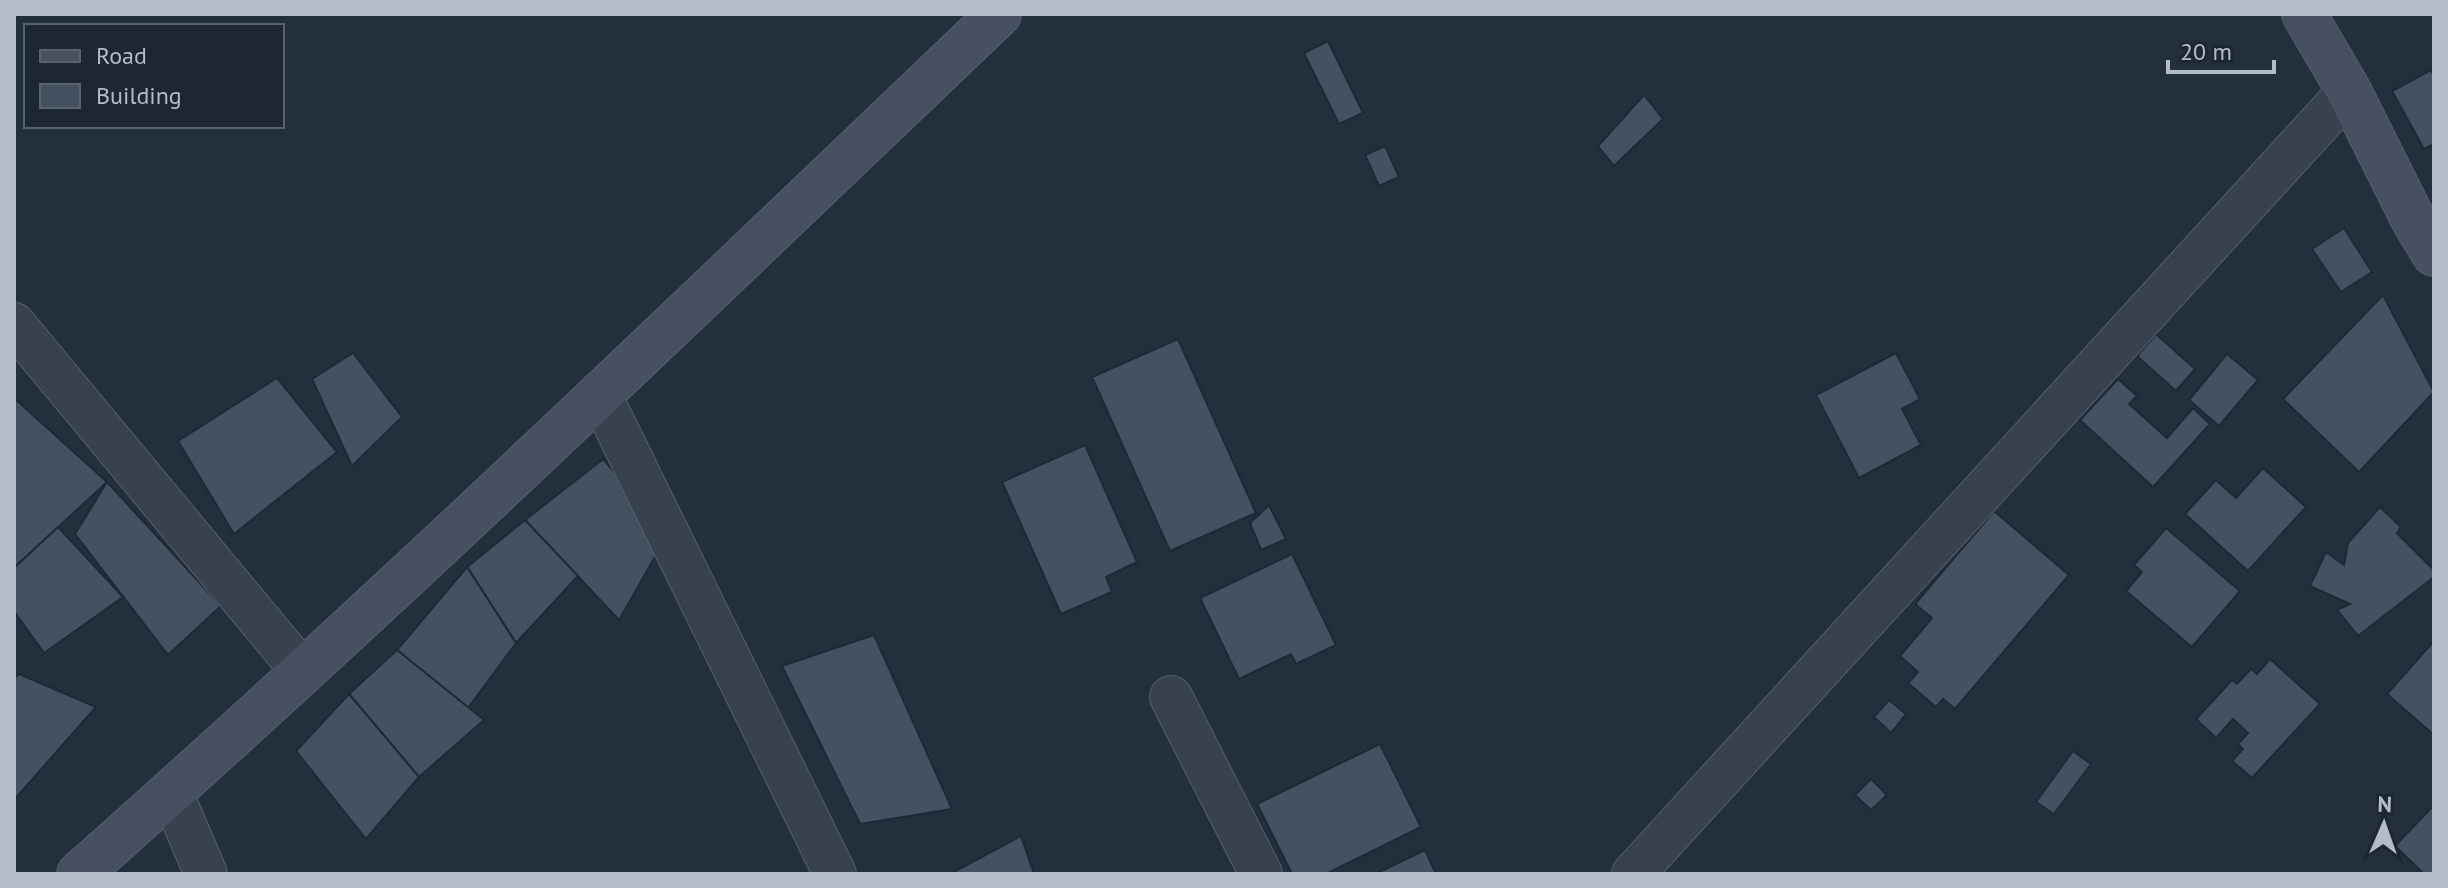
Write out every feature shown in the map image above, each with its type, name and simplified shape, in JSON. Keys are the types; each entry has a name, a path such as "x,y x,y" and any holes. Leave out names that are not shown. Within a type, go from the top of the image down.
{"main road":[{"path":"79,874 600,395 999,14"},
{"path":"2304,14 2349,91 2414,221 2434,254"}],"street":[{"path":"1633,874 2349,91"},
{"path":"14,324 302,671"},
{"path":"600,395 835,874"},
{"path":"1171,697 1261,874"},
{"path":"171,792 206,874"}],"building":[{"path":"1328,41 1363,113 1339,124 1304,53"},
{"path":"2431,70 2434,76 2434,144 2424,149 2392,91"},
{"path":"1644,95 1663,119 1614,166 1598,146"},
{"path":"1385,146 1399,177 1379,186 1365,155"},
{"path":"2344,228 2372,272 2341,292 2312,249"},
{"path":"2383,295 2434,392 2359,472 2283,399"},
{"path":"2156,334 2195,369 2176,391 2137,356"},
{"path":"1178,339 1256,513 1170,551 1092,377"},
{"path":"353,353 402,417 352,466 312,379"},
{"path":"1896,353 1920,399 1902,409 1921,445 1859,478 1816,395"},
{"path":"2227,354 2258,380 2219,426 2189,400"},
{"path":"277,378 337,452 234,534 178,441"},
{"path":"2118,379 2137,396 2129,404 2167,438 2193,408 2210,424 2153,487 2080,420"},
{"path":"14,398 107,482 14,568"},
{"path":"1085,445 1137,562 1106,577 1112,592 1061,614 1002,482"},
{"path":"603,459 668,534 619,620 525,520"},
{"path":"2263,468 2306,507 2248,571 2185,514 2216,480 2236,498"},
{"path":"107,482 221,606 168,655 75,534"},
{"path":"1269,505 1286,539 1261,550 1250,523"},
{"path":"2380,507 2401,527 2397,533 2434,570 2434,577 2358,636 2337,610 2350,604 2310,586 2326,552 2344,565 2348,543"},
{"path":"1994,511 2069,575 1955,709 1943,699 1936,707 1908,683 1918,672 1900,656 1932,618 1915,604"},
{"path":"525,520 578,576 516,643 467,567"},
{"path":"58,527 123,597 44,653 14,611 14,568"},
{"path":"2166,528 2240,591 2192,647 2126,591 2142,572 2134,565"},
{"path":"1292,554 1336,645 1296,664 1291,654 1239,679 1200,598"},
{"path":"467,567 516,643 468,708 397,650"},
{"path":"874,635 952,809 860,824 782,666"},
{"path":"2434,641 2434,735 2387,694"},
{"path":"397,650 484,720 419,777 349,694"},
{"path":"2270,659 2320,704 2252,778 2232,761 2243,749 2238,744 2248,733 2233,719 2216,738 2196,719 2232,680 2237,684 2251,669 2257,674"},
{"path":"19,674 96,707 14,800 14,678"},
{"path":"349,694 419,777 366,839 296,751"},
{"path":"1889,700 1906,714 1891,733 1874,717"},
{"path":"1380,744 1421,827 1326,874 1292,874 1257,804"},
{"path":"2073,751 2091,764 2054,814 2036,802"},
{"path":"1871,779 1887,795 1871,810 1855,795"},
{"path":"2434,805 2434,874 2424,874 2395,846"},
{"path":"1021,836 1034,874 950,874"},
{"path":"1425,850 1436,874 1375,874"}]}
